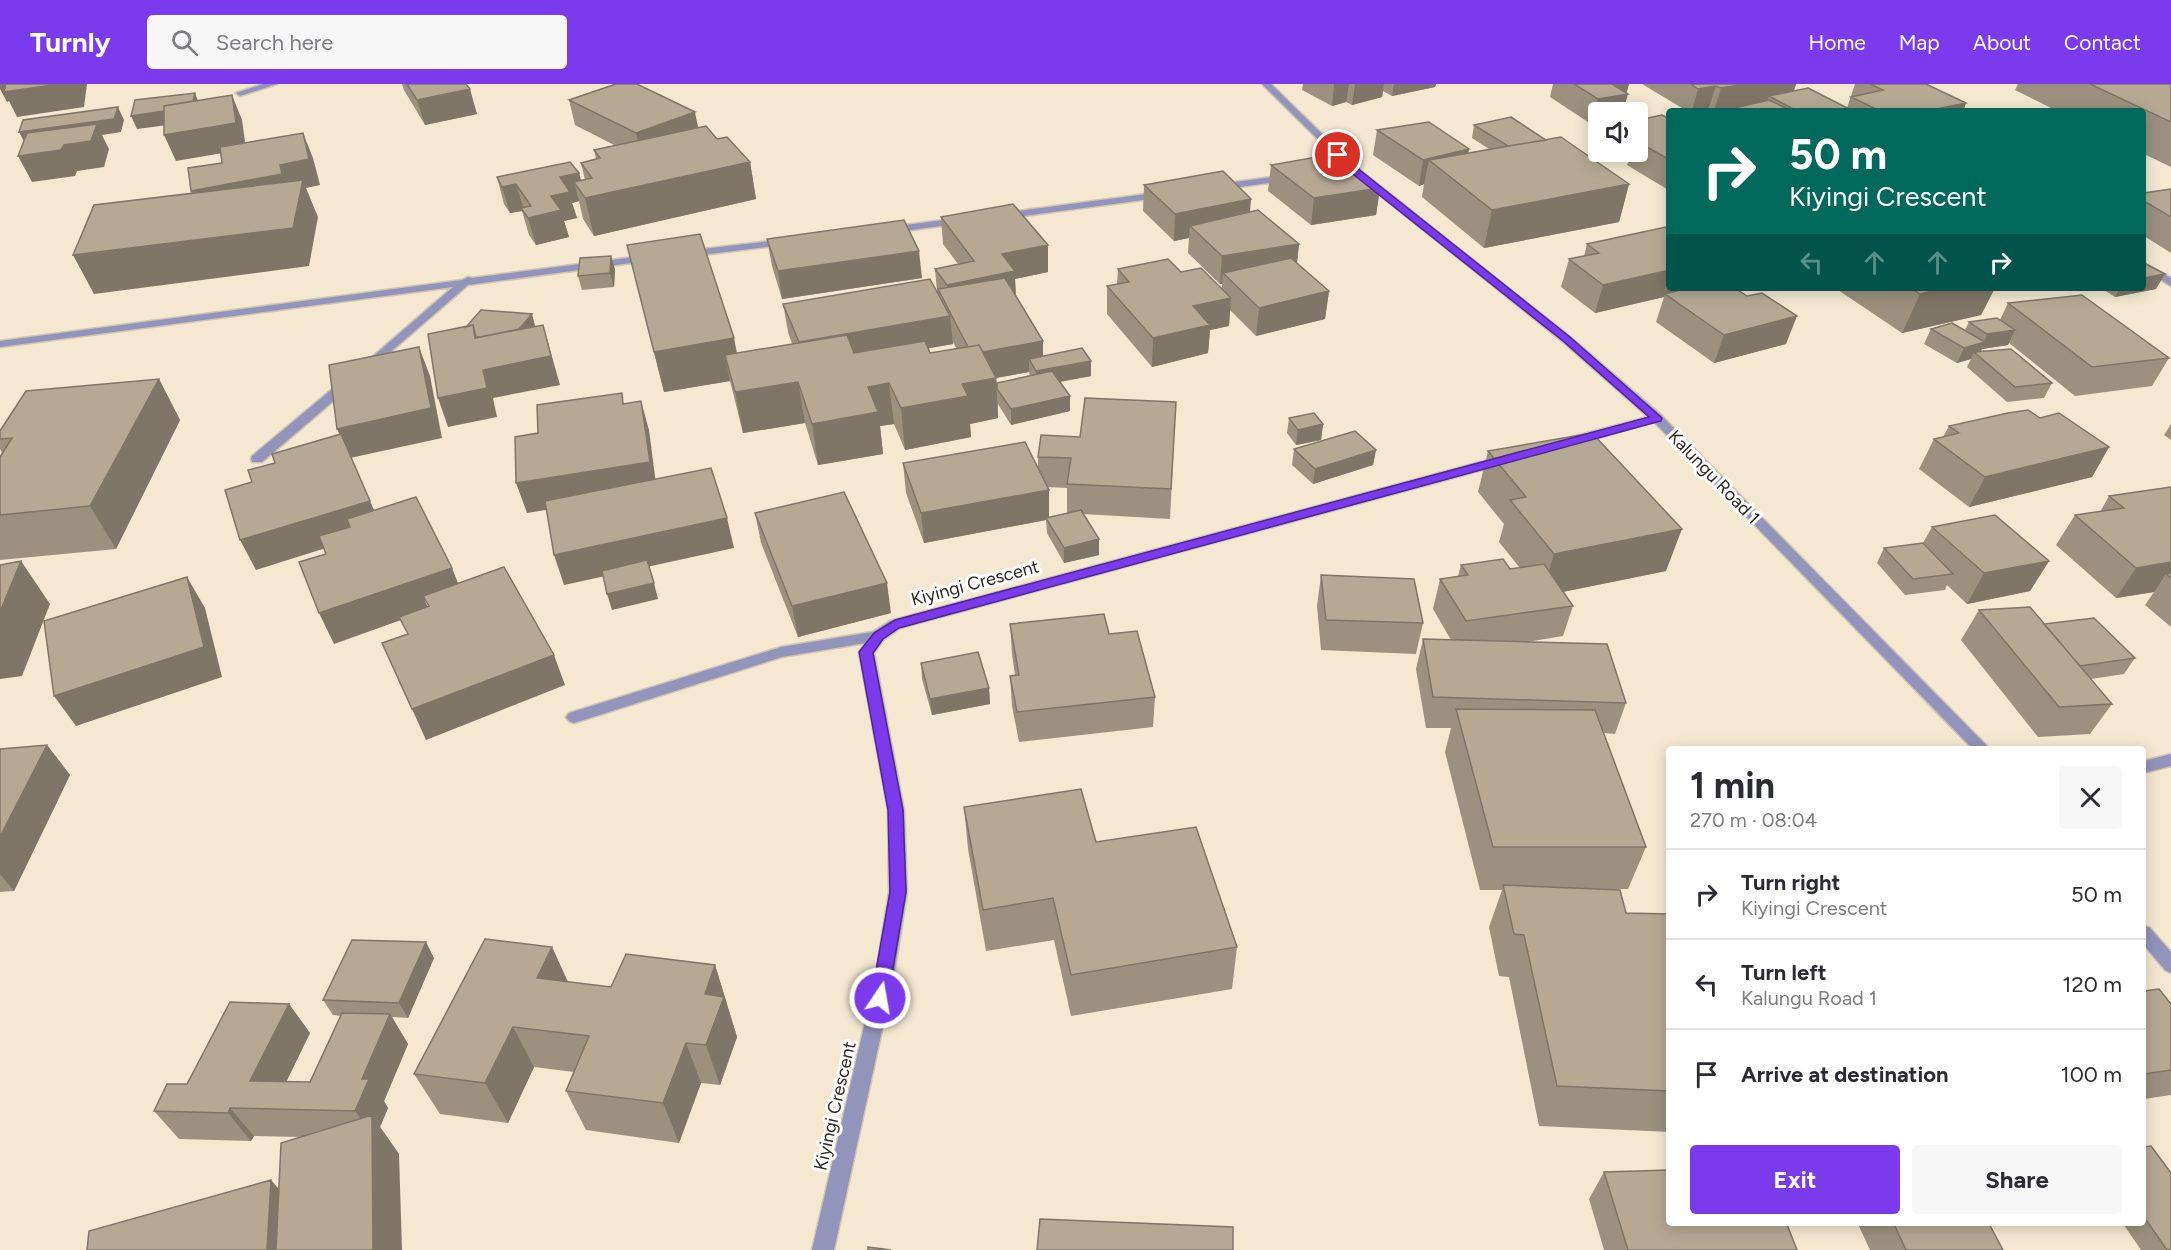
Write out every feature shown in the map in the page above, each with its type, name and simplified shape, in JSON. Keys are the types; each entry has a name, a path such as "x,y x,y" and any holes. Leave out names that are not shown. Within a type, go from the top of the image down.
{"street":[{"path":"240,93 273,84"},
{"name":"Kalungu Road 1","path":"1266,84 1347,170 1566,339 1657,418 1979,746"},
{"path":"1211,188 1294,177"},
{"path":"988,218 1176,193"},
{"path":"872,232 976,219"},
{"path":"0,344 468,280 804,240"},
{"path":"2146,267 2171,283"},
{"path":"257,459 468,280"},
{"path":"1564,443 1657,418"},
{"name":"Kiyingi Crescent","path":"823,1250 885,975 898,892 896,810 866,652 878,636 895,624 1518,456"},
{"path":"574,717 781,651 878,636"},
{"path":"2146,766 2171,760"},
{"path":"2146,935 2171,965"}],"building":[{"path":"6,84 59,84 4,92"},
{"path":"407,84 466,84 470,89 417,100"},
{"path":"616,84 637,84 695,112 636,133 569,100"},
{"path":"1574,84 1612,84 1628,94 1598,99"},
{"path":"1691,84 1746,84 1698,89"},
{"path":"1870,84 1926,84 1966,103 1942,108 1874,108 1851,97 1883,90"},
{"path":"2090,84 2171,84 2171,122 2146,110 2146,108 2141,108"},
{"path":"1808,88 1847,108 1791,108 1769,96"},
{"path":"195,93 193,101 164,106 164,111 131,116 135,100"},
{"path":"232,95 236,123 164,135 164,106"},
{"path":"1769,100 1786,108 1734,108"},
{"path":"118,107 114,119 19,132 23,120"},
{"path":"1662,115 1666,117 1666,158 1648,148 1648,118"},
{"path":"1511,117 1546,140 1508,146 1474,125"},
{"path":"1429,122 1469,149 1423,160 1377,130"},
{"path":"97,124 91,141 64,145 61,150 18,156 27,133"},
{"path":"706,126 717,139 727,137 750,162 585,198 574,182 592,178 581,163 600,158 594,150"},
{"path":"303,133 309,159 280,165 282,174 191,191 188,168 222,163 220,147"},
{"path":"1561,137 1588,156 1588,162 1597,162 1629,184 1492,210 1429,160"},
{"path":"1334,154 1380,188 1314,198 1271,165"},
{"path":"570,162 579,173 560,177 570,192 551,196 561,210 528,218 521,208 531,206 516,184 502,187 497,177"},
{"path":"1223,171 1251,199 1175,214 1144,185"},
{"path":"303,180 293,228 73,255 94,205"},
{"path":"2171,189 2171,217 2146,202 2146,193"},
{"path":"1013,204 1048,245 1002,254 1015,271 947,285 935,269 974,261 941,217"},
{"path":"1258,210 1299,244 1222,256 1190,226"},
{"path":"904,220 919,251 778,271 767,239"},
{"path":"1666,227 1666,271 1603,285 1569,259 1599,253 1587,244"},
{"path":"700,234 734,338 654,352 627,245"},
{"path":"611,256 610,273 578,276 580,258"},
{"path":"1291,258 1329,291 1259,308 1223,273"},
{"path":"1168,259 1181,272 1201,268 1231,298 1193,306 1210,325 1153,338 1107,286 1129,282 1118,269"},
{"path":"2146,264 2165,274 2146,278"},
{"path":"1005,278 1043,341 983,352 979,345 968,347 938,289"},
{"path":"930,279 950,316 799,342 783,304"},
{"path":"1676,291 1740,291 1747,296 1762,293 1797,316 1724,335 1665,294"},
{"path":"1916,291 1932,291 1920,294"},
{"path":"2082,295 2169,358 2092,367 2008,303"},
{"path":"481,310 532,314 519,329 476,337 473,325 466,327"},
{"path":"1997,318 2015,330 1987,334 1969,322"},
{"path":"1952,323 1985,342 1964,348 1931,329"},
{"path":"473,325 475,338 543,325 551,356 483,370 487,388 438,398 428,334"},
{"path":"847,335 854,353 925,341 930,353 979,345 996,378 962,384 968,396 901,408 889,383 868,387 878,412 812,424 798,382 735,392 725,355"},
{"path":"419,347 431,408 337,429 329,365"},
{"path":"1082,348 1091,361 1036,371 1029,359"},
{"path":"2011,349 2052,383 2015,387 1974,352"},
{"path":"1052,371 1070,396 1011,409 997,389 997,383"},
{"path":"159,379 90,506 0,515 0,457 12,438 0,439 0,431 26,391"},
{"path":"622,393 623,404 641,401 650,462 516,483 515,437 538,433 537,405"},
{"path":"1085,398 1176,402 1171,489 1067,484 1071,458 1038,457 1041,435 1080,437"},
{"path":"2028,410 2040,418 2059,413 2109,447 1985,477 1934,439 1959,433 1949,426"},
{"path":"1314,413 1323,424 1298,430 1289,418"},
{"path":"1355,431 1376,450 1315,469 1294,449"},
{"path":"1592,433 1682,529 1554,554 1510,500 1526,497 1488,451"},
{"path":"341,434 370,501 240,540 225,490 252,482 248,470 275,463 272,454"},
{"path":"1025,442 1049,490 921,513 903,463"},
{"path":"711,468 727,518 554,555 545,501"},
{"path":"2171,487 2171,562 2136,568 2075,515 2124,508 2109,496"},
{"path":"844,492 887,583 792,606 755,513"},
{"path":"416,497 452,568 319,613 299,562 326,554 319,536 350,527 347,519"},
{"path":"1081,510 1099,539 1064,548 1046,518"},
{"path":"1995,515 2049,561 1984,573 1932,527"},
{"path":"1923,543 1953,574 1913,579 1884,548"},
{"path":"1503,559 1510,569 1544,564 1573,606 1466,621 1440,579 1468,575 1461,565"},
{"path":"647,560 654,583 607,594 602,571"},
{"path":"21,561 0,612 0,565"},
{"path":"504,567 554,655 412,709 382,643 408,634 399,617 429,606 423,596"},
{"path":"1321,575 1414,579 1423,623 1326,620"},
{"path":"187,577 204,647 54,696 44,621"},
{"path":"2030,607 2112,704 2059,707 1979,610"},
{"path":"1104,614 1109,634 1137,631 1155,697 1017,712 1010,676 1019,675 1010,624"},
{"path":"2094,618 2135,658 2080,666 2044,624"},
{"path":"1423,639 1607,644 1626,703 1433,697"},
{"path":"978,652 989,688 930,699 921,663"},
{"path":"1456,709 1595,710 1646,847 1493,847"},
{"path":"47,745 0,837 0,749"},
{"path":"1081,789 1096,842 1196,827 1237,947 1071,975 1053,898 983,910 964,807"},
{"path":"1503,885 1620,890 1626,913 1666,914 1666,1091 1557,1086 1524,935 1514,934"},
{"path":"485,939 552,947 537,978 611,987 626,954 715,965 705,994 724,997 706,1045 686,1043 663,1103 566,1091 589,1036 513,1027 485,1083 414,1074"},
{"path":"352,940 426,942 399,1003 323,1000"},
{"path":"2159,989 2171,1004 2171,1070 2146,1074 2146,991"},
{"path":"230,1002 289,1004 250,1081 310,1082 342,1013 390,1014 362,1079 369,1079 355,1111 230,1108 228,1113 154,1111 167,1084 187,1084"},
{"path":"372,1115 373,1250 276,1250 281,1143"},
{"path":"2151,1146 2171,1173 2171,1249 2167,1250 2146,1220 2146,1147"},
{"path":"1666,1170 1666,1226 1788,1226 1797,1250 1628,1250 1604,1172"},
{"path":"271,1180 267,1250 87,1250 89,1231"},
{"path":"1040,1219 1233,1227 1233,1250 1037,1250"},
{"path":"1895,1226 1990,1226 2003,1250 1906,1250"},
{"path":"868,1247 891,1250 868,1250"}],"route":[{"path":"880,998 898,892 896,810 866,652 878,636 895,624 1657,418 1566,339 1338,155"}]}
